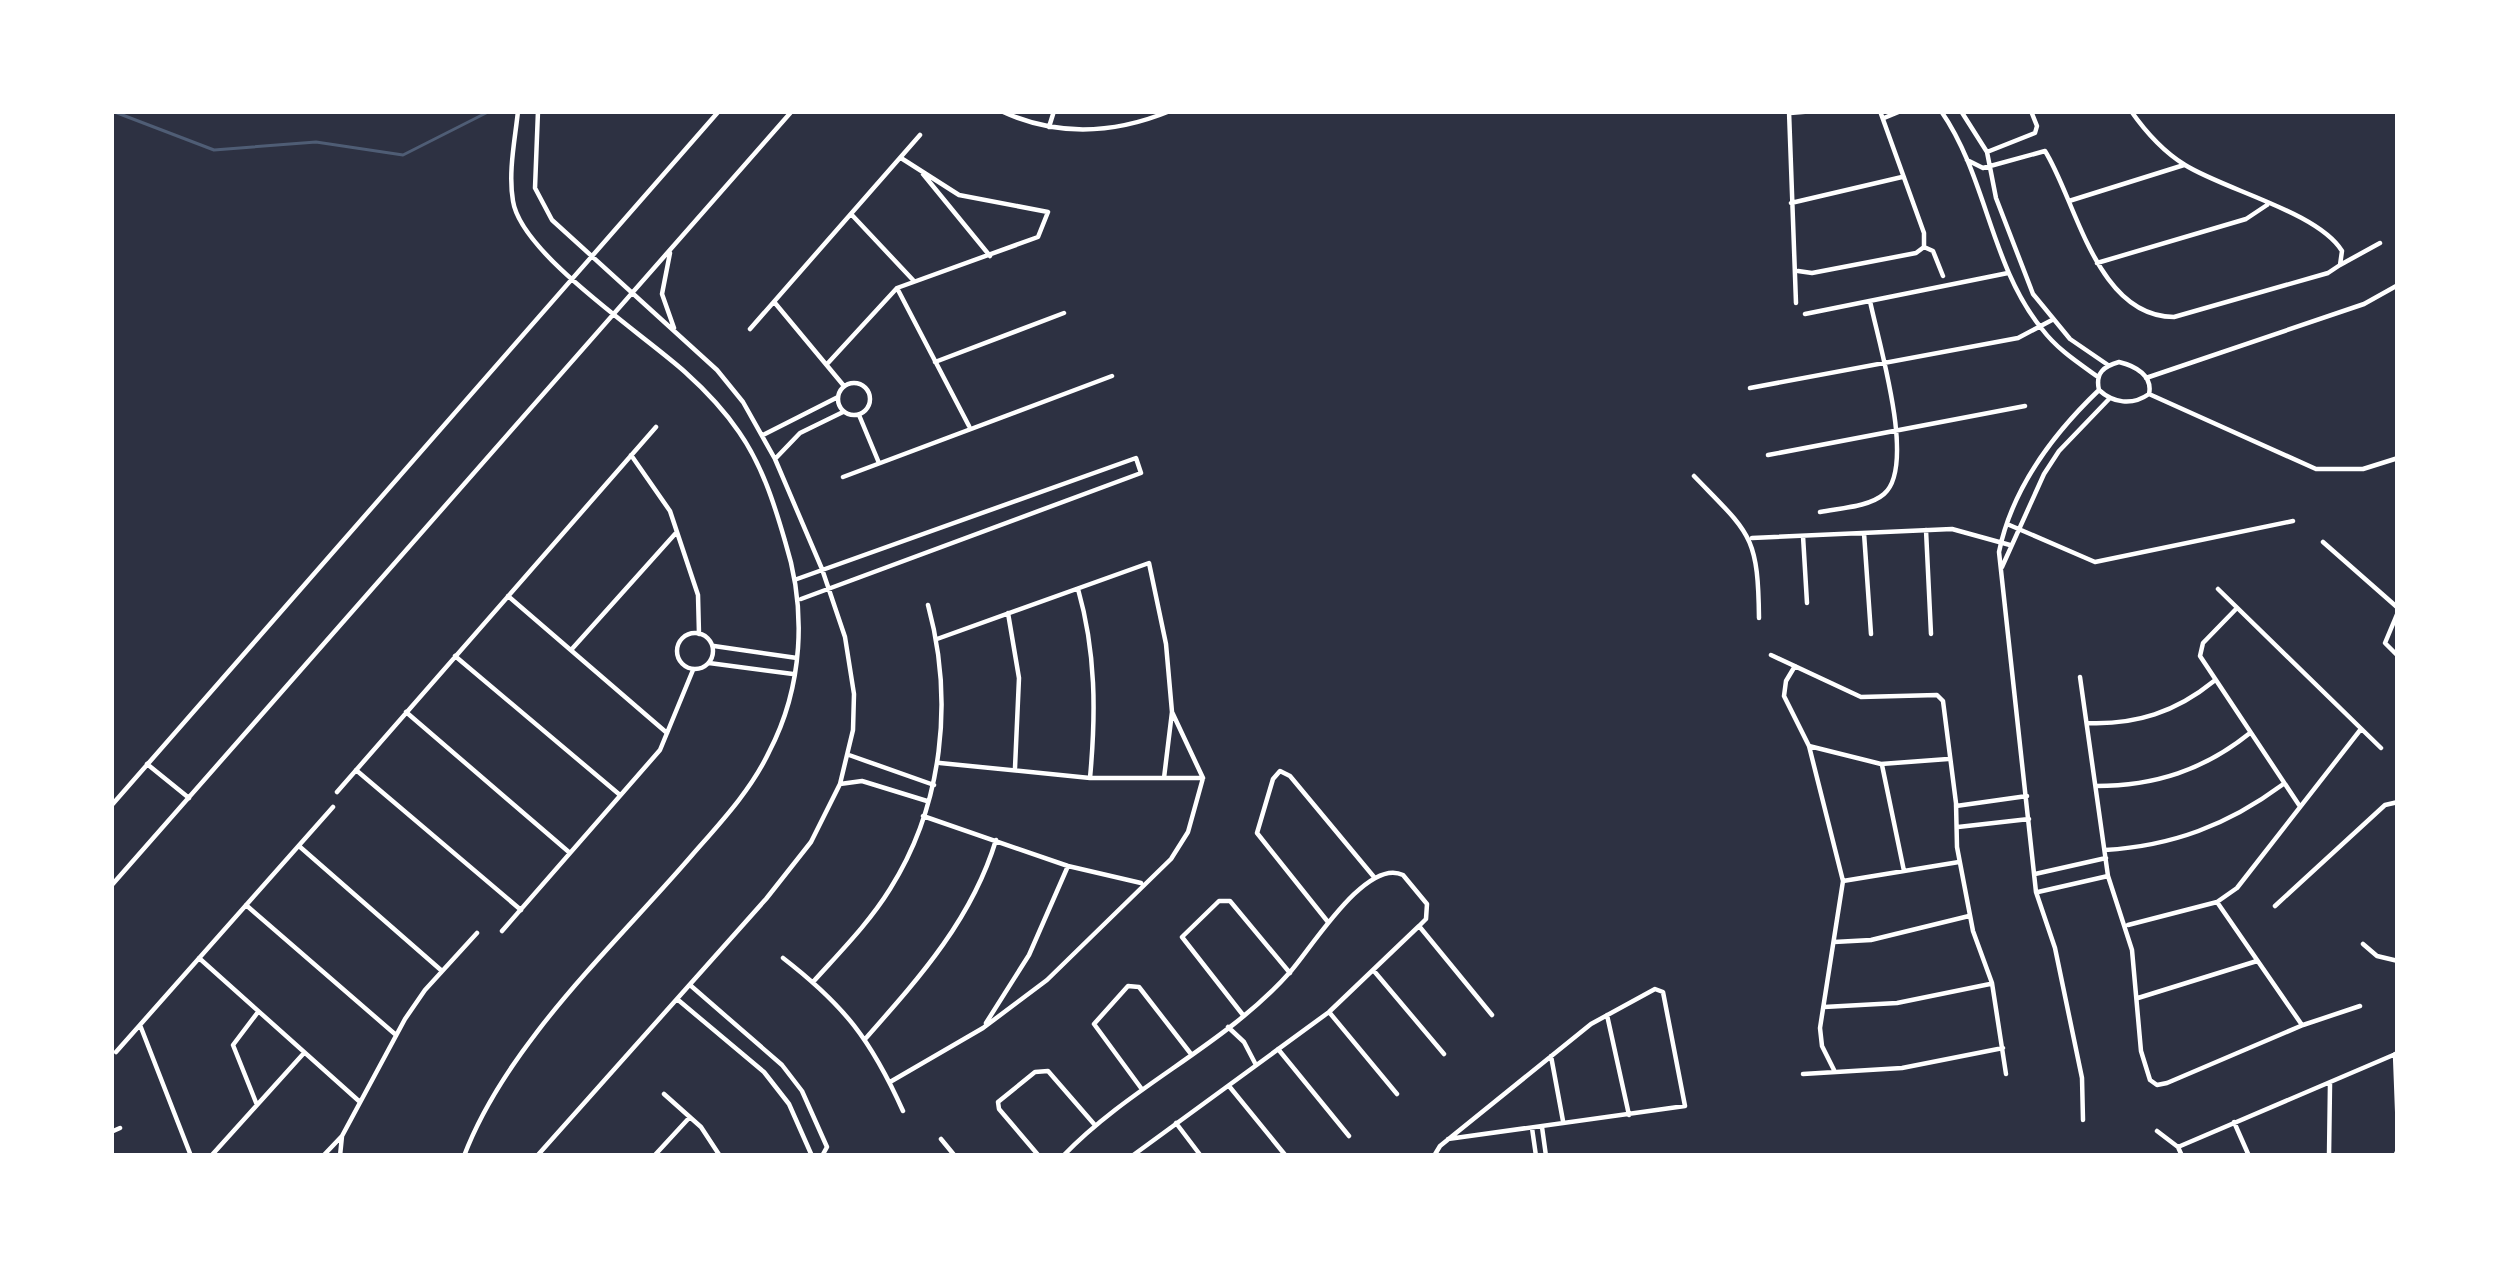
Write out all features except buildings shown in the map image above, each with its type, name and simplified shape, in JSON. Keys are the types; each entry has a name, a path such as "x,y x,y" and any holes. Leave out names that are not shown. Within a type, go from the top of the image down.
{"street":[{"path":"465,1155 482,1113 537,1032 758,774 785,712 794,675 800,599 759,466 742,437 704,390 573,279 525,230 513,206 518,111"},
{"path":"537,1156 796,864 840,784 853,730 853,680 845,637 822,569 763,435 733,388 552,220 536,188 538,111"},
{"path":"111,806 719,111"},
{"path":"111,886 792,111"},
{"path":"1001,111 1049,127 1115,129 1170,111"},
{"path":"1049,127 1054,111"},
{"path":"1796,303 1789,112 1814,111"},
{"path":"1901,111 1881,115 1924,233 1924,247"},
{"path":"1941,111 1967,160 2008,273 2041,328 2098,377"},
{"path":"1987,152 2035,134 2031,111"},
{"path":"2131,111 2184,164 2336,242 2342,251 2341,266"},
{"path":"1960,112 1987,152 1996,198 2024,275 2052,320 2108,365 2131,365 2146,378 2149,394"},
{"path":"750,329 920,135"},
{"path":"2013,142 2019,157"},
{"path":"1967,160 1983,168 2039,151 2048,154 2086,248 2111,281 2162,317 2328,273 2380,243"},
{"path":"828,363 897,288 1038,237 1048,212 959,195 901,158"},
{"path":"2067,201 2184,164"},
{"path":"919,170 990,256"},
{"path":"1791,203 1902,177"},
{"path":"2097,263 2246,218 2269,204"},
{"path":"851,214 913,280"},
{"path":"673,246 662,294 667,318 680,338"},
{"path":"1798,272 1916,253 1924,247"},
{"path":"1924,247 1933,251 1942,277"},
{"path":"1805,314 2008,273"},
{"path":"2146,378 2364,304 2398,285"},
{"path":"897,288 970,429"},
{"path":"1820,512 1874,501 1884,494 1898,467 1896,430 1870,301"},
{"path":"774,302 844,386"},
{"path":"935,362 1064,313"},
{"path":"1750,388 2018,338 2052,320"},
{"path":"2108,365 2098,377 2099,390 2109,399 2134,400 2149,394 2317,469 2363,469 2398,458"},
{"path":"843,477 1112,376"},
{"path":"763,435 838,397 844,386 858,383 869,391 869,405 859,415"},
{"path":"2083,1120 2082,1078 2055,948 2036,892 2009,660 2001,541 2049,442 2099,390"},
{"path":"838,397 844,412"},
{"path":"2002,567 2060,451 2109,399"},
{"path":"1768,455 2025,406"},
{"path":"775,459 800,433 844,412 859,415"},
{"path":"859,415 879,463"},
{"path":"793,420 800,433"},
{"path":"337,792 656,427"},
{"path":"2049,442 2060,451"},
{"path":"631,455 670,511 698,595 699,634"},
{"path":"797,579 1136,458 1142,473 800,599"},
{"path":"1694,476 1752,538 1759,568 1759,618"},
{"path":"990,512 995,529"},
{"path":"2007,524 2095,562 2293,521"},
{"path":"1752,538 1952,529 2010,545"},
{"path":"1926,530 1931,634"},
{"path":"571,650 676,533"},
{"path":"1864,533 1871,634"},
{"path":"1803,536 1807,604"},
{"path":"2323,542 2398,610 2385,643 2398,656"},
{"path":"937,639 1149,563 1166,644 1172,712 1164,778"},
{"path":"1078,589 1088,624 1094,678 1090,778"},
{"path":"2218,589 2380,748"},
{"path":"508,596 667,734"},
{"path":"813,982 891,888 934,785 942,686 928,605"},
{"path":"2237,608 2199,650 2299,805"},
{"path":"1008,613 1019,678 1016,768"},
{"path":"693,670 684,666 677,649 689,634 699,634 712,646 797,658"},
{"path":"709,663 712,646"},
{"path":"762,670 764,655"},
{"path":"1771,655 1861,697 1937,695 1943,701 1960,862 1970,916 1992,983 2006,1074"},
{"path":"455,656 620,795"},
{"path":"502,931 660,750 693,670 709,663 794,675"},
{"path":"1795,666 1784,696 1809,746 1843,881 1823,1007 1822,1046 1834,1070"},
{"path":"2080,676 2108,876 2126,925 2138,998 2140,1051 2150,1080 2157,1085 2360,1006"},
{"path":"2087,723 2146,718 2183,703 2215,680"},
{"path":"406,712 570,853"},
{"path":"890,1082 983,1028 1047,980 1172,860 1188,832 1203,778 1172,712"},
{"path":"2126,925 2217,902 2258,865 2361,729"},
{"path":"2096,786 2167,778 2211,760 2250,733"},
{"path":"1809,746 1881,764 1948,759"},
{"path":"847,754 934,785"},
{"path":"937,763 1090,778 1203,778"},
{"path":"147,764 189,798"},
{"path":"1881,764 1904,871"},
{"path":"356,770 521,910"},
{"path":"1328,922 1257,833 1273,779 1280,771 1290,776 1374,877"},
{"path":"840,784 862,781 928,801"},
{"path":"2034,874 2200,832 2284,783"},
{"path":"1956,806 2026,796"},
{"path":"2275,906 2385,805 2398,802"},
{"path":"116,1052 333,807"},
{"path":"923,816 1068,866 1144,884"},
{"path":"1958,827 2029,819"},
{"path":"866,1037 954,932 980,884 996,840"},
{"path":"299,845 442,971"},
{"path":"1843,881 1960,862"},
{"path":"983,1028 1029,956 1068,866"},
{"path":"1064,1156 1094,1124 1228,1027 1290,973 1328,922 1374,877 1384,871 1402,874 1427,904 1426,919 1329,1012 1132,1156"},
{"path":"2036,892 2108,876"},
{"path":"1243,1015 1182,937 1219,901 1230,901 1290,973"},
{"path":"2217,902 2302,1025"},
{"path":"246,904 396,1035"},
{"path":"1834,942 1870,940 1970,916"},
{"path":"1419,926 1492,1015"},
{"path":"323,1156 362,1104 396,1035 442,971 477,933"},
{"path":"2363,944 2377,956 2398,961"},
{"path":"199,958 362,1104"},
{"path":"783,958 866,1037 903,1111"},
{"path":"2138,998 2257,961"},
{"path":"1373,970 1444,1054"},
{"path":"1823,1007 1897,1003 1992,983"},
{"path":"690,985 782,1066 802,1091 827,1147 822,1156"},
{"path":"1141,1088 1094,1024 1128,986 1139,987 1191,1054"},
{"path":"1434,1156 1448,1139 1607,1016 1655,989 1663,992 1687,1099 1679,1109 1448,1139"},
{"path":"677,999 764,1072 789,1104 812,1156"},
{"path":"256,1105 233,1045 258,1012"},
{"path":"1329,1012 1396,1094"},
{"path":"1607,1016 1629,1116"},
{"path":"140,1025 191,1156"},
{"path":"1228,1027 1244,1042 1256,1065"},
{"path":"1803,1074 1888,1070 2003,1048"},
{"path":"1278,1049 1349,1136"},
{"path":"211,1156 304,1053"},
{"path":"2178,1147 2397,1053 2398,1132"},
{"path":"1552,1056 1563,1124"},
{"path":"1039,1156 998,1102 1035,1072 1048,1071 1094,1124"},
{"path":"2327,1155 2330,1081"},
{"path":"1228,1084 1286,1156"},
{"path":"664,1094 720,1156"},
{"path":"655,1156 689,1118"},
{"path":"1175,1122 1202,1156"},
{"path":"2234,1122 2249,1156"},
{"path":"1542,1127 1546,1156"},
{"path":"111,1132 120,1128"},
{"path":"1532,1128 1536,1156"},
{"path":"2157,1131 2182,1156"},
{"path":"340,1156 342,1136"},
{"path":"941,1139 951,1155"}],"waterway":[{"path":"112,111 214,150 316,142 403,155 486,113"}]}
